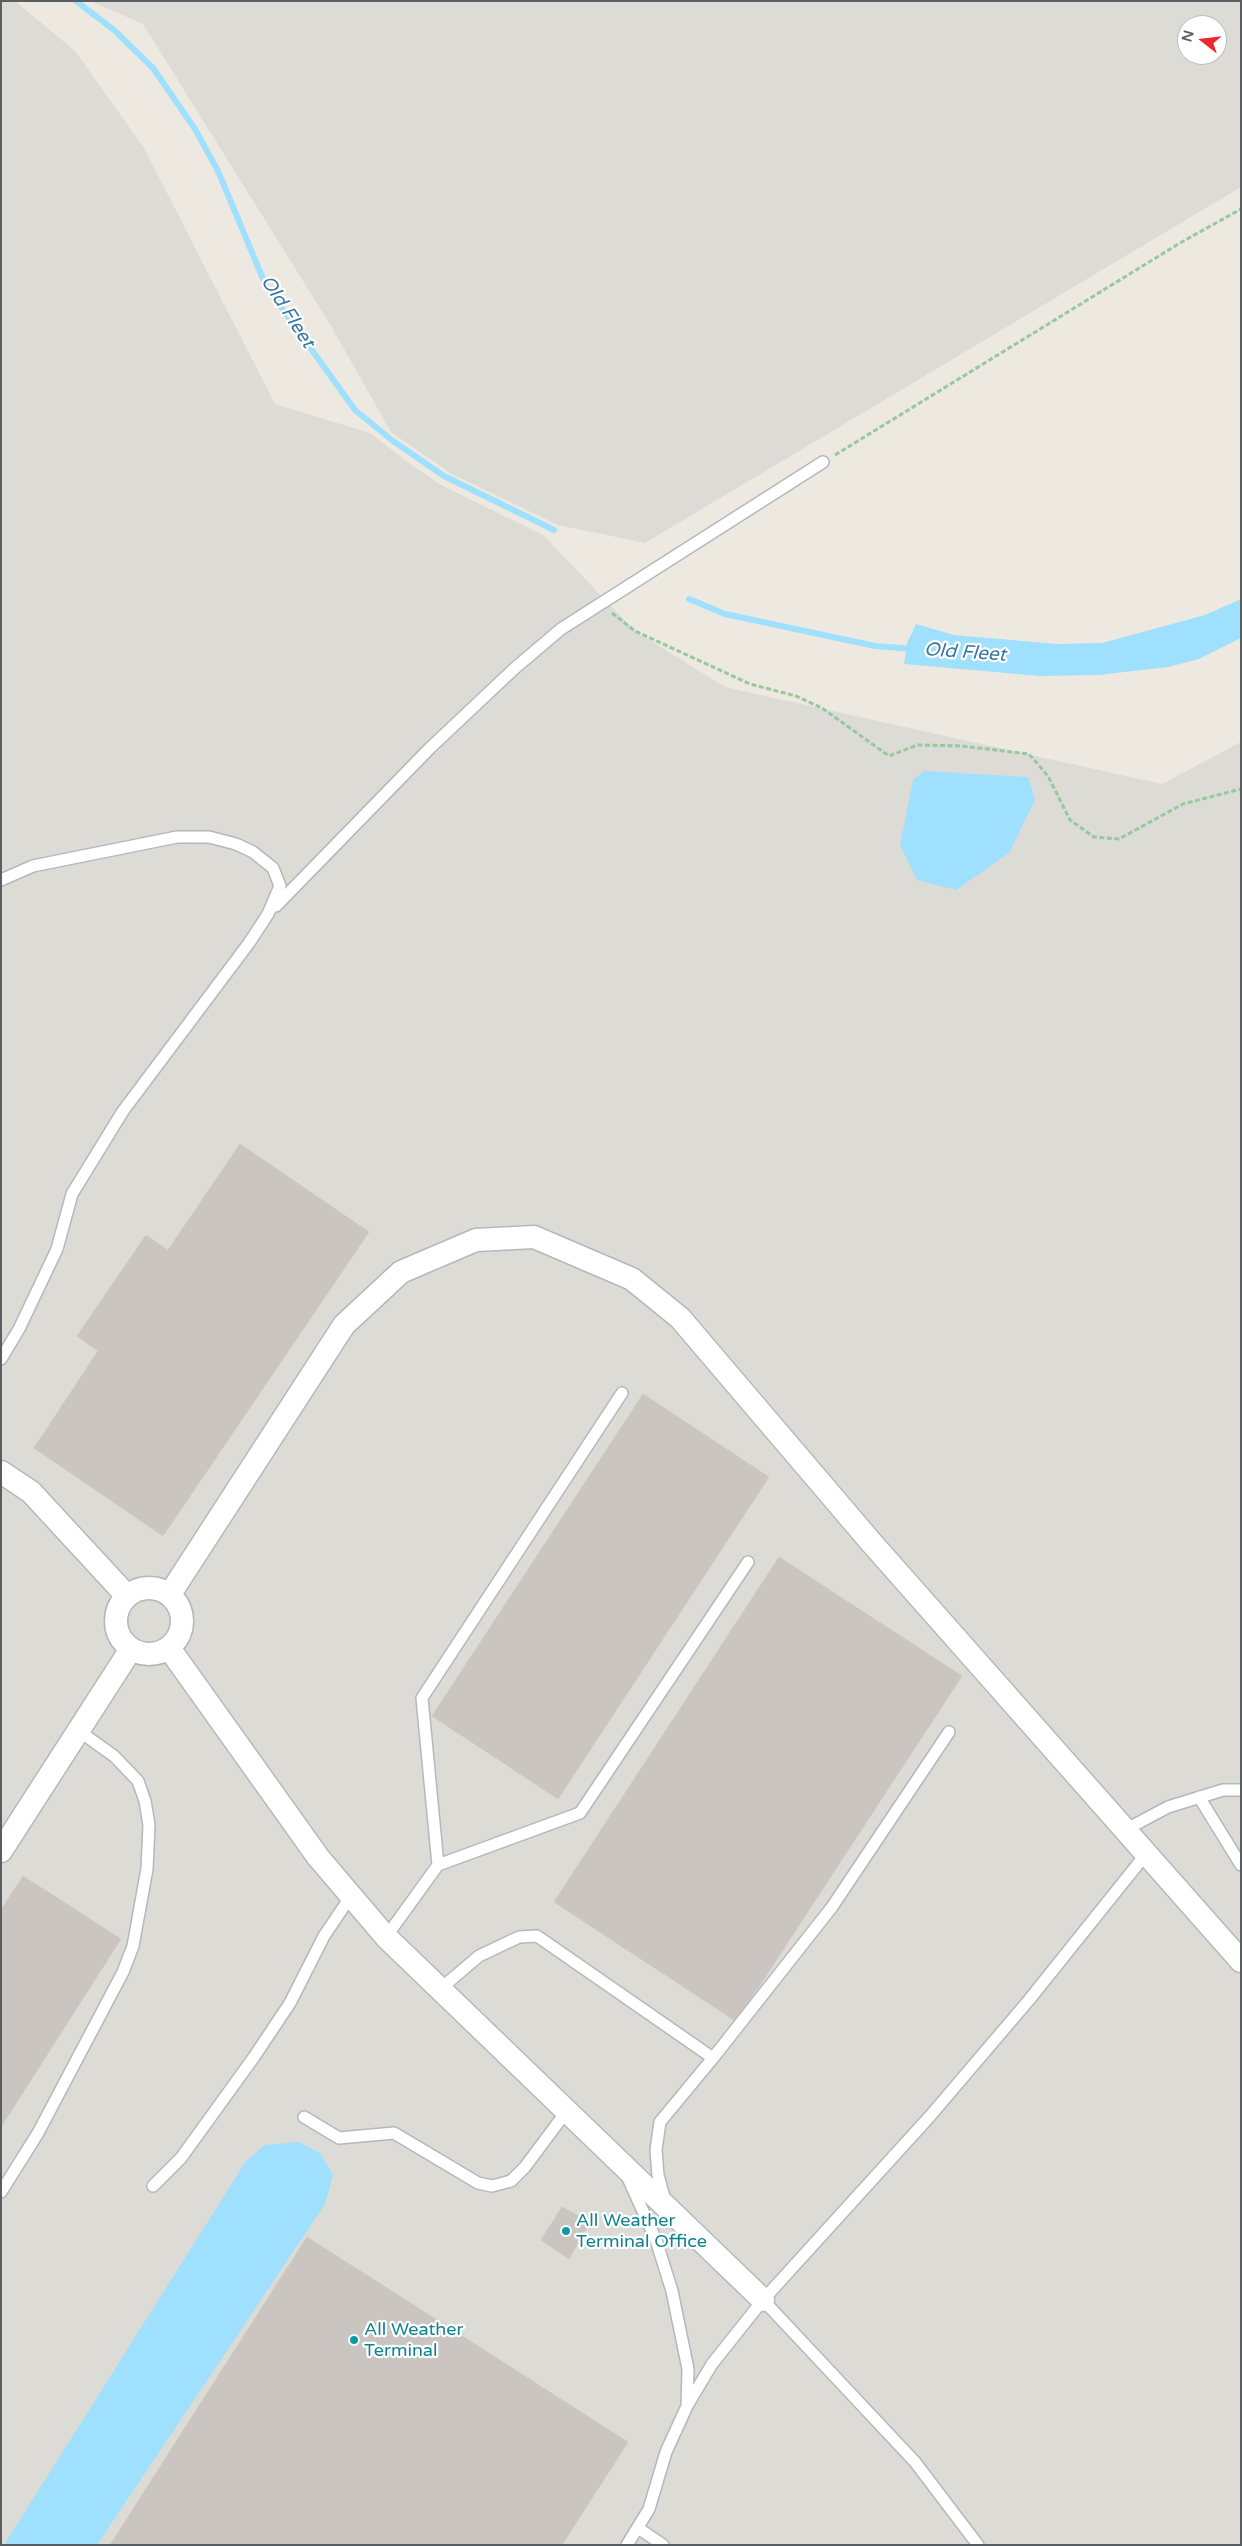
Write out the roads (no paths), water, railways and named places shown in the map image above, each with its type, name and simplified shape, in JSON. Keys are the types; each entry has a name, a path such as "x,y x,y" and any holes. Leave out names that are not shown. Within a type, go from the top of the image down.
{"street":[{"path":"170,1594 344,1325 401,1272 476,1240 534,1237 632,1279 680,1318 870,1542 1241,1961"},
{"path":"1,1472 31,1492 127,1596"},
{"path":"148,1587 170,1594 176,1602 182,1621 176,1640 169,1648 150,1654 131,1649 120,1638 116,1623 120,1604 127,1596 137,1590 148,1587"},
{"path":"169,1648 318,1857 386,1936 439,1990 763,2300"},
{"path":"1,1850 131,1649"}],"lane":[{"path":"1,1359 19,1329 57,1250 72,1194 123,1111 249,943 268,914 299,880 430,748 515,668 561,629 824,462"},
{"path":"1,880 33,866 177,837 209,838 253,852 273,868 280,886 268,914"},
{"path":"438,1865 422,1698 622,1393"},
{"path":"386,1936 438,1865 580,1813 748,1562"},
{"path":"1,2192 38,2133 123,1972 133,1946 147,1869 149,1825 145,1801 138,1781 114,1756 78,1731"},
{"path":"668,2209 658,2175 656,2150 660,2122 832,1907 950,1732"},
{"path":"1125,1830 1168,1807 1223,1790 1241,1790"},
{"path":"1199,1797 1241,1865"},
{"path":"627,2545 650,2509 666,2452 687,2406 712,2364 763,2300 937,2108 1029,2000 1146,1854"},
{"path":"153,2186 181,2158 254,2057 290,2003 324,1936 351,1896"},
{"path":"439,1990 479,1956 519,1937 537,1936 713,2058"},
{"path":"304,2117 339,2138 394,2132 478,2183 492,2186 511,2181 525,2168 566,2112"},
{"path":"617,2160 629,2180 656,2240 672,2291 688,2369 687,2406"},
{"path":"763,2300 915,2462 978,2545"},
{"path":"638,2528 663,2545"}],"water":[{"path":"1241,599 1241,638 1199,659 1168,667 1099,675 1040,676 904,664 907,643 916,624 954,635 1057,644 1102,643 1205,615"},
{"path":"924,771 1028,777 1035,800 1009,853 956,890 917,880 900,845 913,780"},
{"path":"298,2142 320,2153 333,2175 325,2204 97,2545 4,2545 246,2161 265,2145"}],"waterway":[{"name":"Old Fleet","path":"76,1 114,30 153,68 195,129 218,171 266,286 355,410 393,441 444,476 554,530"},
{"name":"Old Fleet","path":"689,599 725,614 875,646 914,649"}],"place":[{"name":"All Weather Terminal Office","path":"566,2231"},
{"name":"All Weather Terminal","path":"354,2340"}]}
